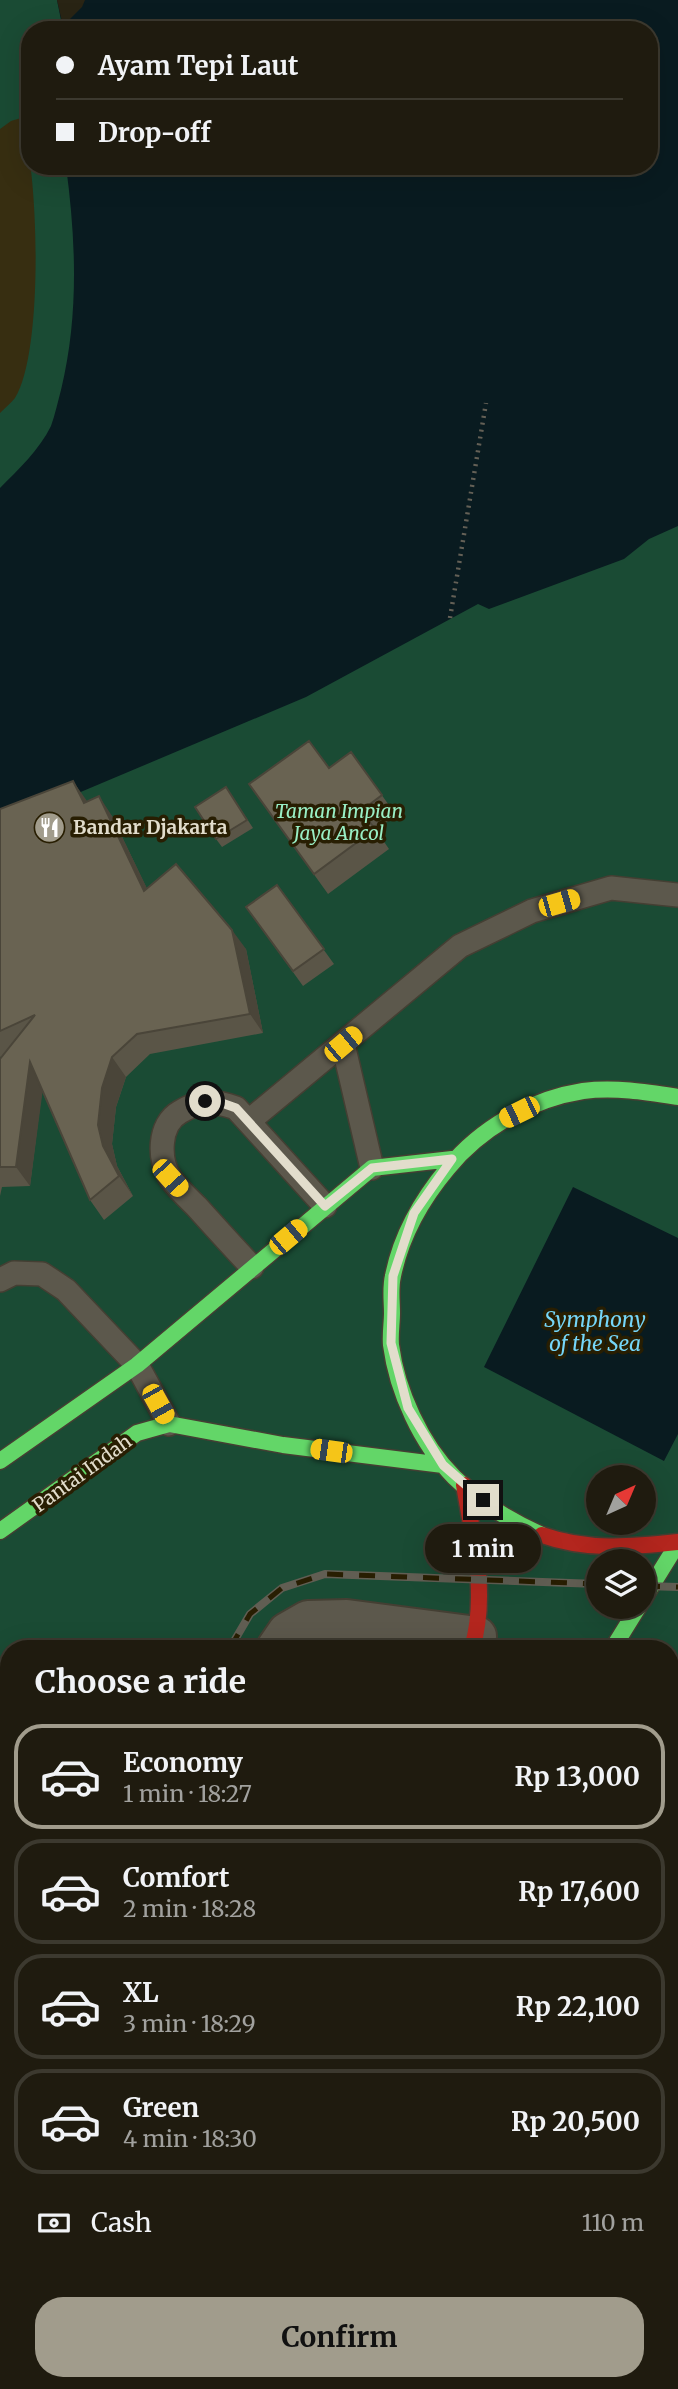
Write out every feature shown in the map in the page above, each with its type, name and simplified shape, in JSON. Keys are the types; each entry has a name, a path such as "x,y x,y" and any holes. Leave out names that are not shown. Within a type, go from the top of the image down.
{"street":[{"path":"678,1097 650,1090 596,1089 543,1101 494,1124 452,1159 414,1213 393,1276 391,1343 408,1408 443,1465 501,1516 557,1540 618,1549 678,1542"},
{"path":"0,1461 137,1365 372,1168 452,1159"},
{"name":"Pantai Indah","path":"0,1531 137,1433 169,1424 283,1445 443,1465"},
{"path":"464,1485 478,1580 475,1640"},
{"path":"656,1578 678,1542"},
{"path":"282,1640 287,1632 309,1620 347,1619 464,1640"},
{"path":"618,1640 631,1619"}],"lane":[{"path":"249,1121 460,946 533,911 611,888 678,895"},
{"path":"343,1044 372,1168"},
{"path":"252,1267 170,1178 162,1157 163,1140 166,1126 175,1114 205,1101 219,1102 236,1108 325,1206"},
{"path":"0,1280 14,1273 42,1274 66,1290 137,1365 169,1424"}],"path":[{"path":"450,618 486,403"}],"green space":[{"name":"Taman Impian Jaya Ancol","path":"0,0 678,0 678,1640 0,1640"}],"sand":[{"path":"21,118 21,175 32,175 36,260 31,342 24,375 15,398 0,413 0,129"}],"water":[{"path":"57,0 678,0 678,526 649,539 624,559 489,609 478,604 306,697 0,826 0,488 35,451 51,426 67,362 73,306 74,250 67,175 658,175 658,21 61,21"},
{"name":"Symphony of the Sea","path":"573,1187 678,1238 678,1434 664,1461 484,1367"}],"pier":[{"path":"57,0 85,0 68,21 62,21"}],"building":[{"path":"309,741 329,768 351,752 382,795 361,811 375,829 314,874 249,784"},
{"path":"73,781 84,803 99,796 144,891 176,864 232,930 250,1014 137,1034 112,1057 102,1088 98,1125 103,1146 119,1176 90,1200 30,1062 16,1167 0,1167 0,1059 35,1015 0,1031 0,809"},
{"path":"226,787 247,820 216,839 195,807"},
{"path":"277,885 324,949 293,971 246,907"}],"railway":[{"path":"235,1640 250,1614 282,1588 325,1574 586,1584"},
{"path":"656,1586 678,1587"}],"traffic: fast":[{"path":"542,1535 495,1510 454,1477 431,1449 412,1416 399,1380 391,1345 392,1285 401,1247 421,1205 448,1168 476,1140 526,1108 564,1095 595,1090 678,1097"},
{"path":"0,1461 137,1365 372,1168 452,1159"},
{"path":"0,1531 137,1433 169,1424 283,1445 443,1465"},
{"path":"656,1579 678,1543"},
{"path":"618,1640 631,1619"}],"traffic: jam":[{"path":"464,1485 479,1587 474,1640"},
{"path":"542,1535 592,1546 678,1542"}],"place":[{"name":"Bandar Djakarta","path":"50,827"}],"route":[{"path":"205,1101 219,1102 236,1108 325,1206 372,1168 452,1159 414,1213 393,1276 391,1343 408,1408 443,1465 483,1500"}]}
